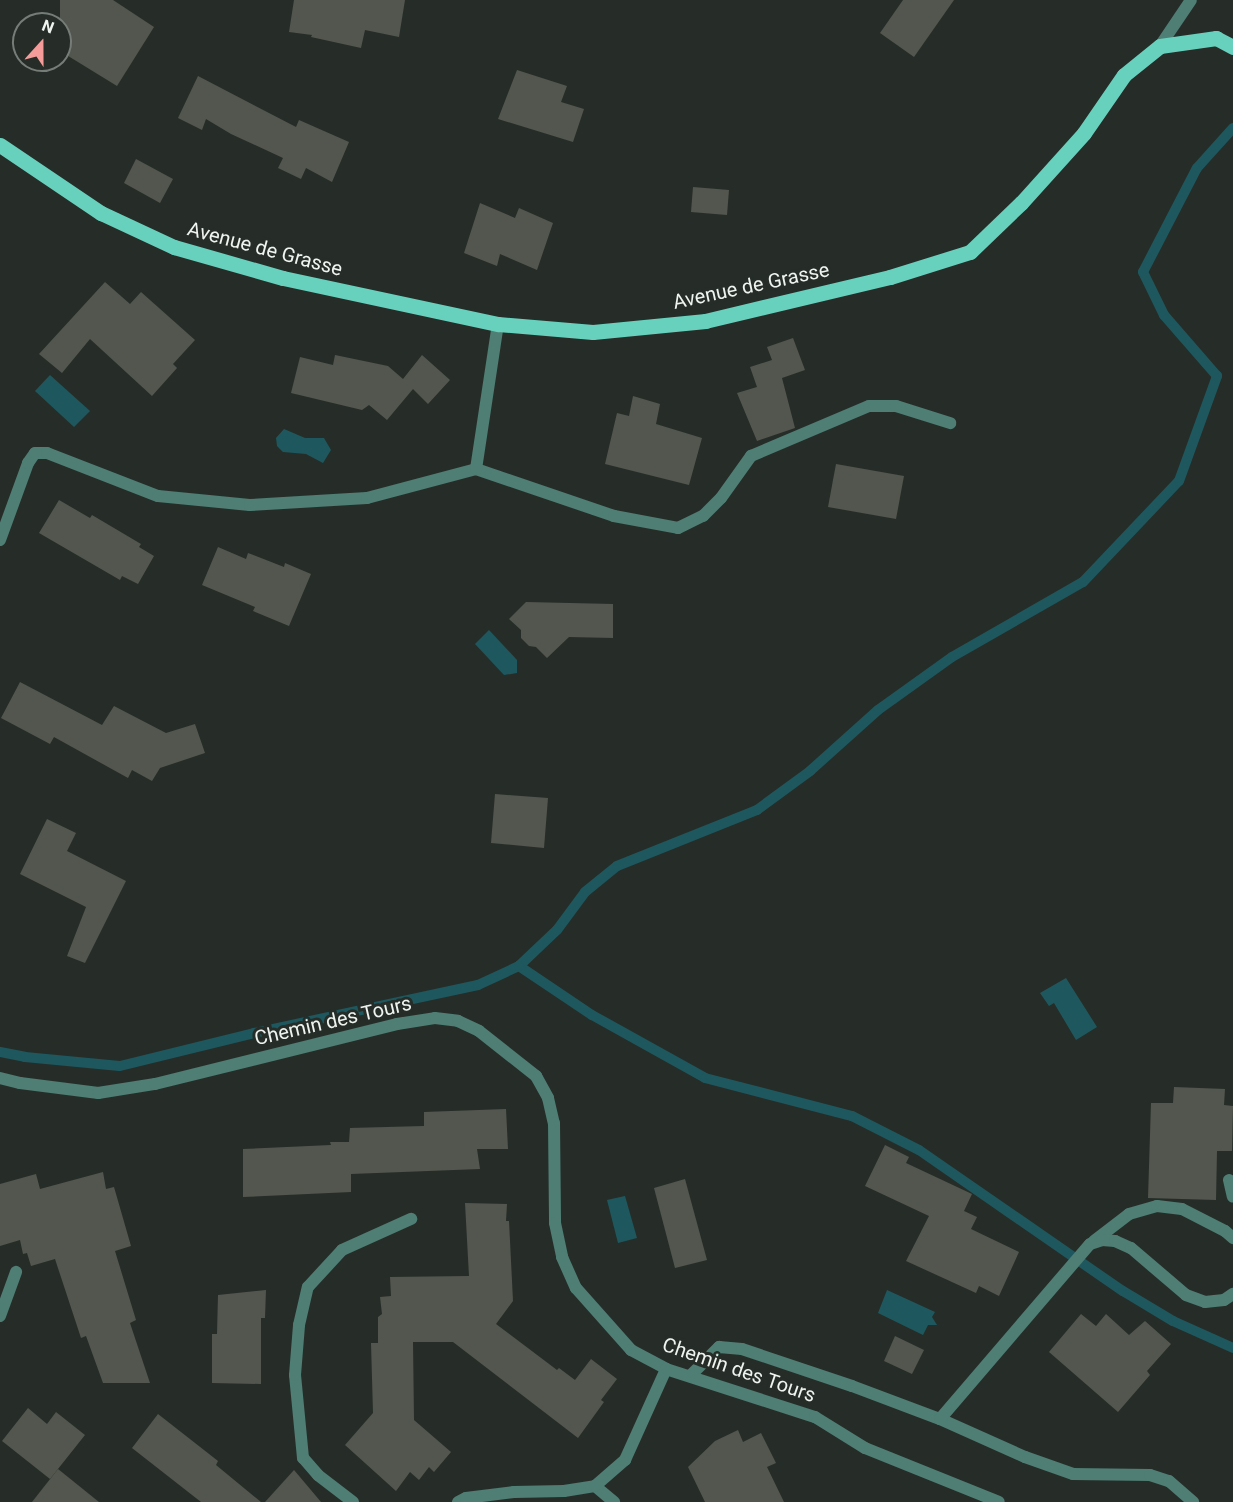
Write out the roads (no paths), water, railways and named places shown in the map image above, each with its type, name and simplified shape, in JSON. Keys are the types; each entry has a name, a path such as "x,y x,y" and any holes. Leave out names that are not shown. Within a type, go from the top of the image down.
{"main road":[{"path":"1160,46 1216,38 1233,47"},
{"name":"Avenue de Grasse","path":"0,145 101,213 174,247 283,278 498,324 593,332 705,321 890,277 970,252 1021,203 1084,133 1124,75 1160,46"}],"street":[{"path":"1160,46 1191,0"},
{"path":"476,469 498,324"},
{"path":"0,540 28,463 34,453 47,453 158,496 250,505 366,498 476,469 614,516 678,528 703,516 721,498 751,456 869,406 896,406 950,423"},
{"name":"Chemin des Tours","path":"0,1078 20,1083 98,1093 155,1084 397,1024 435,1018 458,1021 479,1031 536,1076 548,1098 554,1123 555,1222 562,1257 576,1288 631,1350 666,1369 815,1417 865,1448 999,1502"},
{"path":"1229,1180 1233,1197"},
{"path":"940,1419 1090,1244 1129,1214 1157,1206 1182,1209 1225,1231 1233,1238"},
{"path":"353,1502 318,1475 303,1458 295,1375 300,1325 309,1287 342,1250 411,1219"},
{"path":"1090,1244 1102,1240 1115,1241 1131,1248 1186,1295 1205,1302 1224,1300 1233,1294"},
{"path":"0,1316 16,1272"},
{"path":"691,1376 719,1347 742,1349 940,1419 1025,1457 1073,1474 1150,1475 1169,1481 1193,1502"},
{"path":"458,1502 466,1498 514,1492 564,1491 595,1486 625,1460 666,1369"},
{"path":"595,1486 614,1502"}],"water":[{"path":"50,375 90,411 74,427 35,391"},
{"path":"284,429 305,438 324,438 331,450 323,463 306,454 283,452 277,446 276,438"},
{"path":"489,630 517,660 517,673 504,675 475,644"},
{"path":"1066,978 1097,1027 1076,1040 1054,1003 1049,1006 1040,993"},
{"path":"625,1196 637,1238 618,1243 607,1200"},
{"path":"887,1290 935,1312 932,1317 937,1325 928,1325 923,1335 878,1313"}],"waterway":[{"path":"0,1052 25,1057 120,1066 254,1033 478,985 519,966 557,930 585,892 617,866 757,810 810,771 878,710 952,657 1083,582 1179,481 1217,376 1164,315 1143,272 1197,168 1233,128"},
{"path":"519,966 592,1015 705,1078 852,1116 919,1150 1123,1291 1173,1321 1233,1348"}]}
